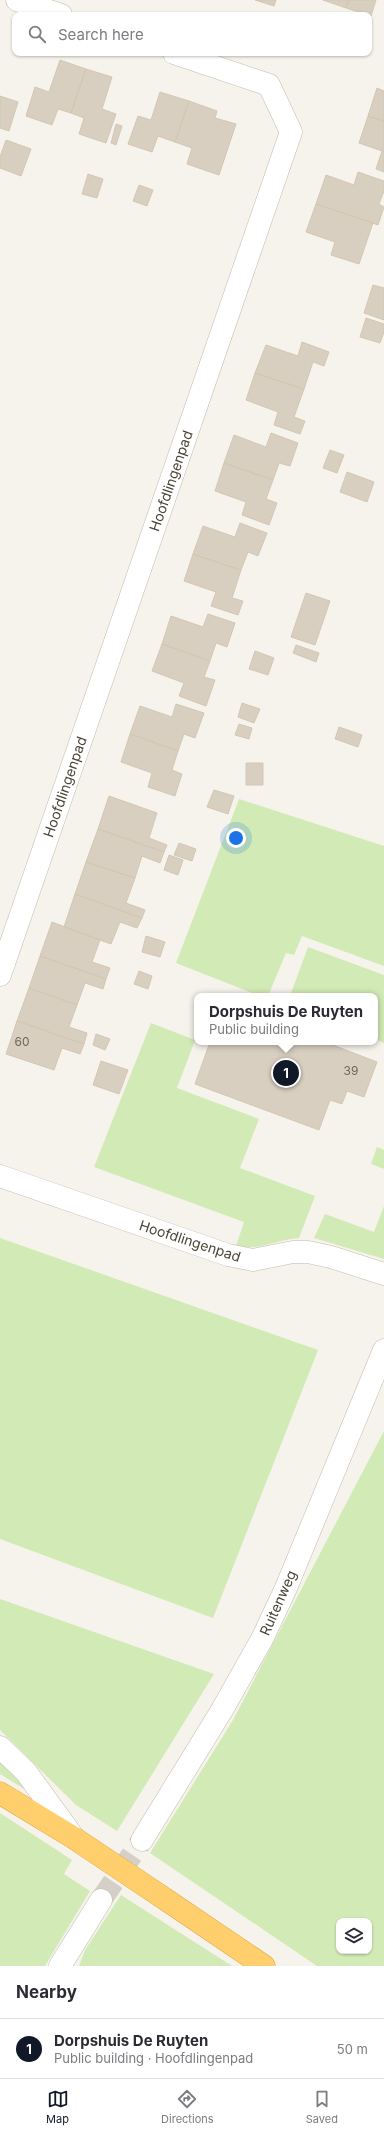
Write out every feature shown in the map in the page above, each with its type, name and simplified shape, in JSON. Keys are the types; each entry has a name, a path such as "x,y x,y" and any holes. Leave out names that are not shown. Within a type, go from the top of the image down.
{"highway":[{"path":"0,1793 74,1838 264,1966"}],"street":[{"path":"17,0 52,12"},
{"name":"Hoofdlingenpad","path":"0,974 292,132 269,85 183,56"},
{"name":"Hoofdlingenpad","path":"0,1176 228,1255 253,1260 293,1252 308,1252 331,1257 384,1274"},
{"name":"Ruitenweg","path":"142,1840 262,1639 286,1588 384,1350"},
{"path":"0,1747 26,1772 74,1838"},
{"path":"60,1966 101,1900"}],"green space":[{"path":"239,799 384,846 384,966 302,936 294,955 286,953 269,993 252,993 176,963"},
{"path":"308,947 384,975 384,1043 378,1040 378,993 291,993"},
{"path":"151,1023 194,1040 177,1088 259,1119 240,1168 315,1196 299,1238 260,1246 236,1246 244,1222 94,1167"},
{"path":"377,1147 384,1150 384,1169 371,1164"},
{"path":"384,1206 384,1259 314,1238 325,1214 374,1232"},
{"path":"0,1238 318,1350 213,1618 0,1539"},
{"path":"384,1431 384,1966 317,1966 150,1853 233,1720"},
{"path":"0,1599 214,1674 117,1831 76,1805 0,1730"},
{"path":"0,1759 30,1791 29,1792 0,1774"},
{"path":"0,1813 72,1860 64,1874 90,1891 45,1966 0,1966"},
{"path":"121,1895 232,1966 79,1966 85,1950"}],"building":[{"path":"255,0 276,0 274,6"},
{"path":"323,0 349,0 346,8"},
{"path":"349,0 376,0 372,13 358,12 346,8"},
{"path":"60,60 86,69 71,113 58,109 52,125 26,116 35,87 49,92"},
{"path":"86,69 112,77 102,109 116,114 106,143 79,134 84,118 71,113"},
{"path":"377,88 384,91 384,121 368,116"},
{"path":"160,92 189,101 175,142 158,136 152,152 128,144 138,116 151,120"},
{"path":"0,96 18,102 9,131 0,128"},
{"path":"189,101 217,111 215,118 236,124 219,175 187,164 192,148 175,142"},
{"path":"368,116 384,121 384,172 376,169 382,151 359,143"},
{"path":"116,124 122,126 116,145 111,143"},
{"path":"6,140 31,149 21,176 0,168 0,157"},
{"path":"358,172 384,181 384,191 379,204 384,207 378,225 316,204 326,175 354,185"},
{"path":"88,174 103,179 97,198 82,194"},
{"path":"139,185 153,190 147,206 133,201"},
{"path":"316,204 373,223 359,264 331,255 335,242 306,232"},
{"path":"373,285 384,288 384,320 364,313"},
{"path":"366,318 384,324 384,332 380,343 360,337"},
{"path":"302,342 329,352 324,366 313,362 304,389 255,373 266,345 298,356"},
{"path":"255,373 304,389 294,417 305,421 300,434 274,425 278,412 246,400"},
{"path":"271,433 298,443 290,466 279,463 273,480 224,463 234,435 266,447"},
{"path":"330,450 344,455 337,473 323,468"},
{"path":"224,463 273,480 266,499 277,503 269,525 242,515 246,502 215,491"},
{"path":"347,472 374,482 367,502 340,492"},
{"path":"240,523 267,533 258,556 248,552 241,570 193,554 203,526 235,537"},
{"path":"193,554 241,570 232,598 243,601 238,615 211,606 216,592 184,581"},
{"path":"306,593 330,601 315,645 291,637"},
{"path":"208,614 235,623 227,647 216,643 210,661 162,644 171,616 203,627"},
{"path":"162,644 210,661 204,677 215,680 206,706 179,696 184,683 152,671"},
{"path":"296,645 319,653 316,662 293,653"},
{"path":"255,651 274,658 268,675 249,669"},
{"path":"242,703 260,709 254,723 238,717"},
{"path":"176,704 204,713 195,738 184,734 178,751 130,734 140,706 172,717"},
{"path":"239,724 252,728 249,739 235,735"},
{"path":"339,727 362,735 358,747 335,739"},
{"path":"130,734 178,751 172,770 182,774 175,796 148,787 152,773 121,762"},
{"path":"246,763 263,763 263,785 246,785"},
{"path":"214,790 234,796 228,814 207,807"},
{"path":"109,796 157,813 149,838 167,845 164,852 98,829"},
{"path":"98,829 164,852 160,863 142,856 135,878 86,862"},
{"path":"179,843 196,849 192,861 174,855"},
{"path":"169,855 183,860 178,875 164,870"},
{"path":"86,862 135,878 126,903 145,910 142,918 75,894"},
{"path":"75,894 142,918 137,928 120,922 111,944 64,927"},
{"path":"52,922 100,940 92,962 110,968 106,979 40,956"},
{"path":"146,936 165,942 160,957 142,952"},
{"path":"40,956 106,979 103,989 85,983 77,1005 29,988"},
{"path":"139,971 152,976 148,989 134,984"},
{"path":"29,988 77,1005 69,1027 87,1033 84,1044 17,1021"},
{"path":"17,1021 84,1044 80,1054 62,1048 54,1070 6,1054"},
{"path":"96,1034 110,1039 105,1050 93,1045"},
{"path":"209,1045 333,1045 377,1062 364,1097 347,1091 342,1104 330,1100 319,1130 195,1084"},
{"path":"101,1061 128,1070 119,1094 93,1085"}],"tunnel":[{"path":"101,1900 142,1840"}],"place":[{"name":"Dorpshuis De Ruyten","path":"286,1073"}]}
